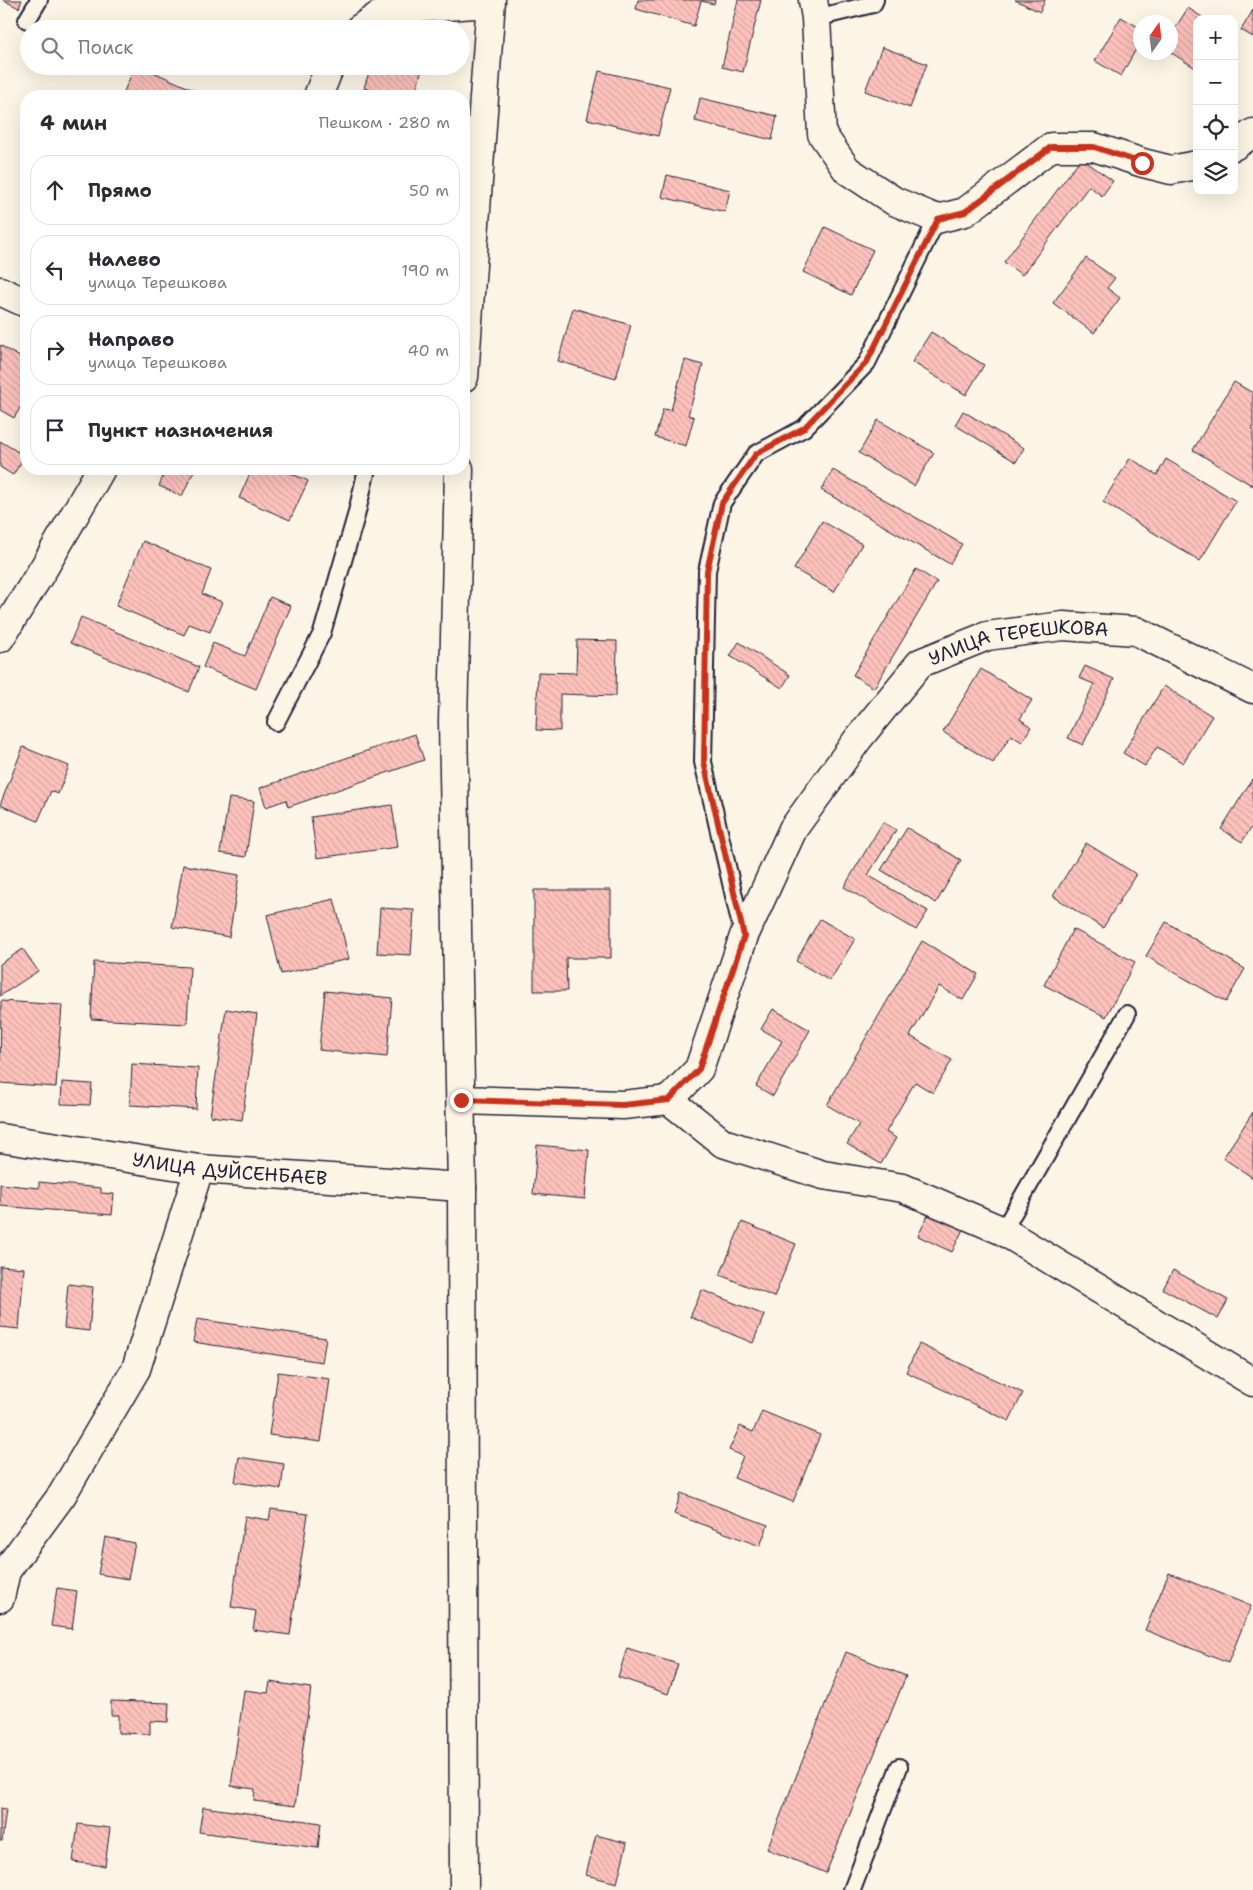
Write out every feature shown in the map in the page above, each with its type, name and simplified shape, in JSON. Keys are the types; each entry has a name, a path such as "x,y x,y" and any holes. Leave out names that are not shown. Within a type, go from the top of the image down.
{"street":[{"path":"373,20 387,10 490,2 470,290"},
{"path":"815,9 822,134 847,170 894,201 938,219 965,212 1051,147 1094,147 1142,163 1171,170 1193,166"},
{"path":"320,90 326,75"},
{"path":"1238,143 1253,133"},
{"path":"0,291 20,300"},
{"path":"0,638 45,566 98,475"},
{"path":"459,475 453,722 462,1187 464,1890"},
{"name":"УЛИЦА ТЕРЕШКОВА","path":"669,1100 699,1069 744,936 793,829 858,739 920,663 987,636 1063,626 1136,631 1253,690"},
{"path":"461,1100 623,1105 669,1100 723,1143 823,1175 903,1188 1003,1231 1252,1376"},
{"name":"УЛИЦА ДУЙСЕНБАЕВ","path":"0,1138 198,1169 462,1187"},
{"path":"0,1598 6,1571 62,1495 136,1369 198,1169"}],"lane":[{"path":"27,20 39,0"},
{"path":"815,9 872,4 875,0"},
{"path":"744,936 704,762 707,571 722,503 756,454 804,428 867,362 938,219"},
{"path":"276,722 322,633 356,516 365,475"},
{"path":"1003,1231 1127,1014"},
{"path":"852,1890 899,1767"}],"building":[{"path":"3,0 22,0 19,8"},
{"path":"638,0 715,0 714,4 701,1 694,26 636,9"},
{"path":"738,0 761,0 743,72 722,67"},
{"path":"1015,0 1045,0 1040,12"},
{"path":"1188,8 1199,15 1193,15 1193,66 1178,57 1178,24"},
{"path":"1253,10 1253,37 1241,30"},
{"path":"1121,17 1133,24 1133,55 1121,76 1095,61"},
{"path":"882,47 927,64 910,108 865,91"},
{"path":"599,71 670,87 658,136 587,119"},
{"path":"131,75 160,75 194,90 125,90"},
{"path":"368,75 420,75 416,90 370,90 364,88"},
{"path":"700,98 777,116 772,140 695,121"},
{"path":"1081,158 1113,181 1102,196 1089,186 1022,275 1004,262"},
{"path":"667,175 730,190 725,212 662,197"},
{"path":"825,227 873,250 851,295 803,272"},
{"path":"1086,258 1115,278 1107,288 1120,298 1094,333 1053,303"},
{"path":"573,308 631,325 616,378 558,361"},
{"path":"931,332 984,365 966,395 912,362"},
{"path":"0,345 20,357 20,408 14,418 0,410"},
{"path":"685,360 703,365 688,415 694,417 686,446 655,437 663,409 671,410"},
{"path":"1234,382 1253,393 1253,486 1193,450"},
{"path":"963,411 1024,448 1016,462 955,425"},
{"path":"878,420 934,453 914,486 859,453"},
{"path":"0,441 20,453 20,464 13,475 0,467"},
{"path":"1130,458 1157,475 1166,459 1236,501 1200,561 1103,502"},
{"path":"833,470 962,544 950,564 821,490"},
{"path":"164,475 192,475 182,496 159,486"},
{"path":"249,475 294,475 308,481 290,520 239,498"},
{"path":"822,521 862,544 834,592 794,569"},
{"path":"143,541 211,570 202,594 222,602 210,632 189,624 184,635 116,606"},
{"path":"916,569 937,582 874,688 853,675"},
{"path":"270,597 291,606 256,689 203,667 213,643 245,656"},
{"path":"81,617 199,667 189,692 70,643"},
{"path":"577,640 617,641 616,696 560,694 560,731 536,730 538,672 576,673"},
{"path":"739,642 790,675 782,688 730,656"},
{"path":"1085,666 1114,679 1083,745 1068,738 1094,684 1079,678"},
{"path":"981,669 1032,700 1020,719 1031,727 1022,742 1011,735 993,763 943,732"},
{"path":"1164,686 1212,716 1183,763 1157,747 1145,766 1123,753"},
{"path":"415,734 424,760 288,807 286,800 266,807 260,788"},
{"path":"23,747 69,766 58,794 51,791 38,821 0,805"},
{"path":"1253,778 1253,825 1242,842 1221,829"},
{"path":"229,798 254,801 246,857 220,853"},
{"path":"392,805 398,847 317,858 311,817"},
{"path":"883,822 896,830 868,875 928,911 916,930 844,887"},
{"path":"907,828 961,860 936,903 881,870"},
{"path":"1086,843 1136,874 1103,928 1053,896"},
{"path":"183,865 239,875 229,937 172,927"},
{"path":"534,890 611,890 611,958 566,958 567,991 534,991"},
{"path":"334,899 349,959 281,974 267,915"},
{"path":"380,908 414,910 411,955 377,953"},
{"path":"820,919 855,939 830,981 796,961"},
{"path":"1166,922 1245,969 1226,1002 1146,956"},
{"path":"1073,929 1135,962 1106,1017 1044,985"},
{"path":"922,941 978,974 963,1000 939,986 910,1036 952,1060 933,1093 915,1082 886,1132 896,1138 881,1164 847,1144 859,1124 827,1105"},
{"path":"23,949 38,971 0,996 0,964"},
{"path":"94,962 190,967 187,1024 91,1019"},
{"path":"325,991 392,998 387,1057 319,1050"},
{"path":"1,1001 62,1005 56,1087 0,1083"},
{"path":"226,1009 257,1014 242,1120 210,1116"},
{"path":"773,1009 810,1030 773,1096 756,1086 782,1041 761,1029"},
{"path":"132,1064 198,1068 196,1109 130,1105"},
{"path":"62,1082 92,1084 90,1105 61,1104"},
{"path":"1253,1112 1253,1178 1223,1158"},
{"path":"537,1145 589,1150 585,1199 533,1194"},
{"path":"39,1182 101,1188 101,1193 114,1194 112,1215 0,1206 0,1184 39,1188"},
{"path":"930,1211 964,1227 952,1252 918,1236"},
{"path":"742,1222 796,1244 774,1297 720,1275"},
{"path":"0,1266 24,1268 19,1329 0,1327"},
{"path":"1173,1270 1228,1300 1218,1319 1163,1289"},
{"path":"68,1284 93,1287 89,1331 64,1328"},
{"path":"702,1290 764,1315 753,1343 690,1317"},
{"path":"197,1319 326,1338 322,1362 193,1342"},
{"path":"919,1344 1023,1393 1009,1421 906,1372"},
{"path":"278,1372 330,1379 321,1442 269,1435"},
{"path":"762,1411 820,1435 793,1502 734,1478 743,1456 729,1450 740,1426 753,1432"},
{"path":"239,1457 284,1464 281,1489 235,1482"},
{"path":"681,1493 768,1525 760,1546 674,1514"},
{"path":"271,1509 308,1514 290,1635 253,1630 256,1611 231,1607 245,1516 269,1520"},
{"path":"105,1537 135,1543 128,1579 98,1574"},
{"path":"1169,1573 1251,1606 1228,1663 1145,1630"},
{"path":"57,1588 77,1591 72,1629 51,1626"},
{"path":"627,1648 678,1664 668,1694 618,1677"},
{"path":"846,1652 906,1676 826,1873 767,1849"},
{"path":"270,1682 311,1688 295,1806 254,1801 255,1789 231,1786 244,1690 268,1693"},
{"path":"111,1701 169,1703 168,1722 150,1721 150,1734 118,1733 118,1715 111,1715"},
{"path":"203,1807 321,1823 318,1848 199,1832"},
{"path":"0,1808 6,1809 2,1841 0,1841"},
{"path":"78,1824 110,1828 105,1866 73,1862"},
{"path":"596,1835 627,1843 617,1883 586,1875"}],"route":[{"path":"461,1100 623,1105 669,1100 699,1069 744,936 704,762 707,571 722,503 756,454 804,428 867,362 938,219 965,212 1051,147 1094,147 1142,163"}]}
